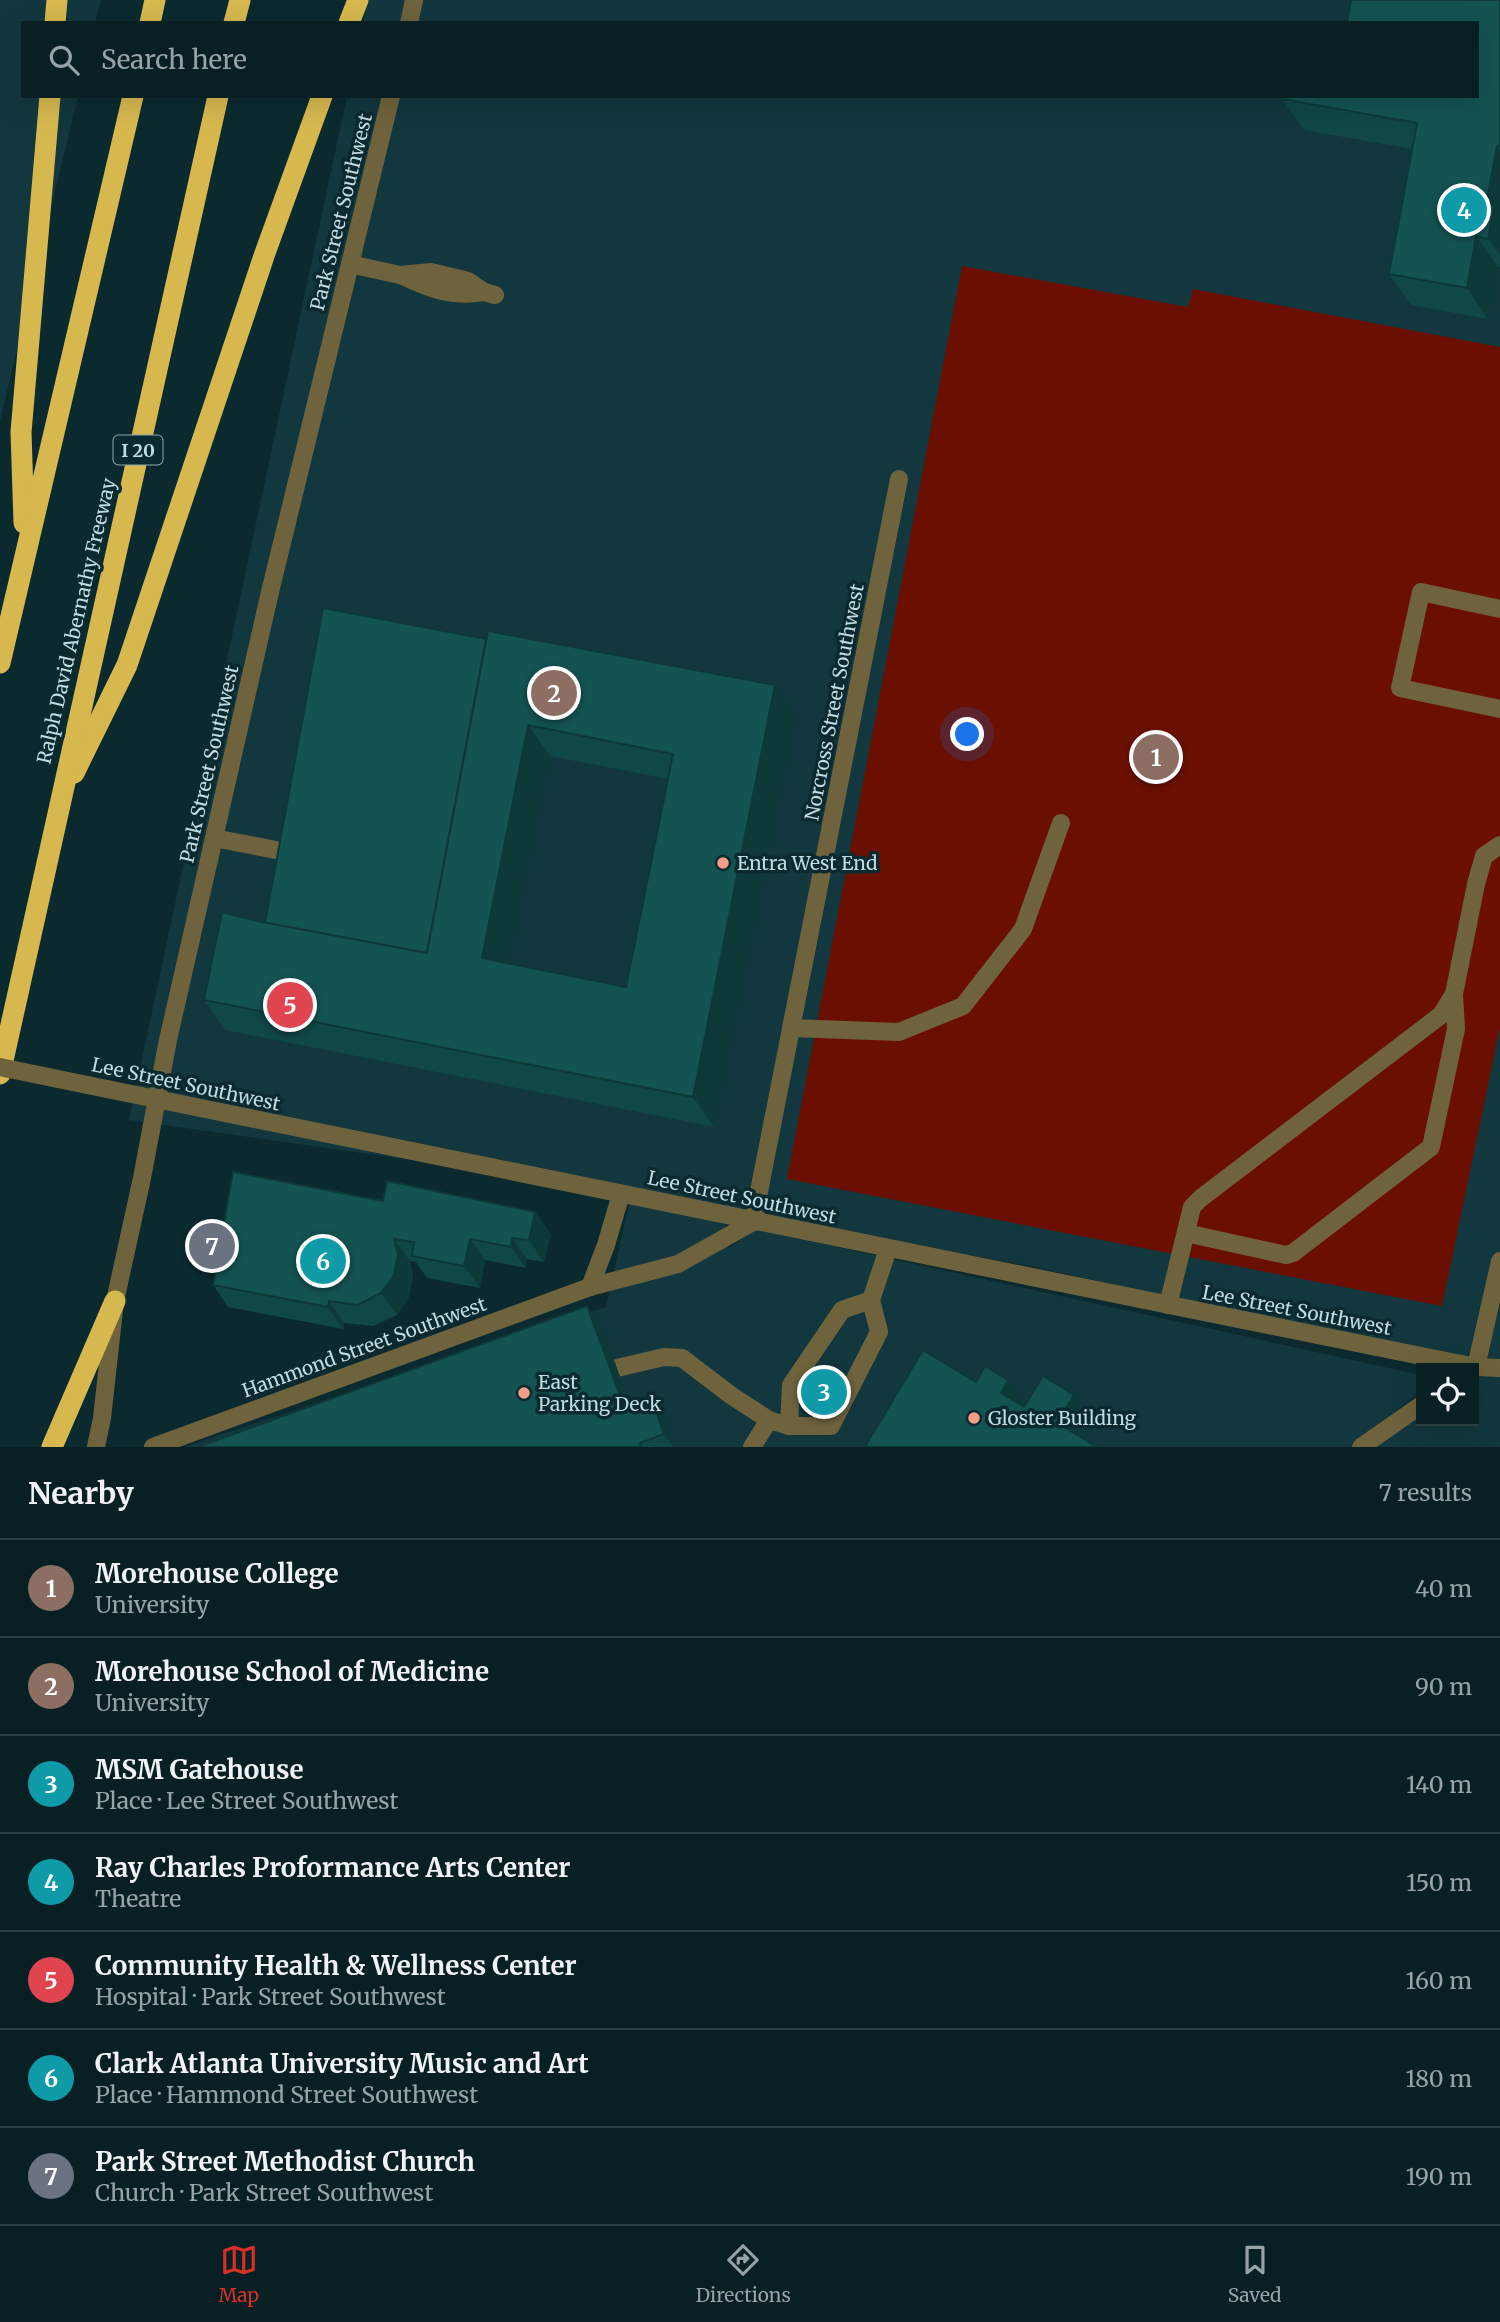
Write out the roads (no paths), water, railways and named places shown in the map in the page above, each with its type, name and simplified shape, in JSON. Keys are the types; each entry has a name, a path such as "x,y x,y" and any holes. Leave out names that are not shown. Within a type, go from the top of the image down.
{"highway":[{"path":"55,21 57,0"},
{"path":"150,21 155,0"},
{"path":"235,21 240,0"},
{"path":"350,21 358,0"},
{"path":"25,553 21,432 50,98"},
{"path":"0,663 132,98"},
{"name":"Ralph David Abernathy Freeway","path":"0,1074 218,98"},
{"path":"59,803 127,665 265,253 321,98"},
{"path":"52,1447 115,1301"}],"street":[{"path":"409,21 414,0"},
{"name":"Park Street Southwest","path":"96,1447 102,1418 115,1301 168,1040 270,592 391,98"},
{"path":"350,264 400,275 431,272 468,281 490,294"},
{"name":"Norcross Street Southwest","path":"753,1222 899,479"},
{"path":"1500,609 1421,592 1400,688 1500,709"},
{"path":"791,1028 899,1032 963,1006 1023,929 1061,823"},
{"path":"214,838 286,852"},
{"path":"1186,1233 1286,1255 1293,1253 1431,1147 1456,1029 1454,994 1476,884 1484,856 1500,845"},
{"path":"1167,1305 1192,1207 1200,1198 1441,1014 1454,994"},
{"name":"Lee Street Southwest","path":"0,1067 1454,1363"},
{"path":"590,1287 621,1194"},
{"name":"Hammond Street Southwest","path":"153,1447 590,1287 678,1264 753,1222"},
{"path":"617,1368 664,1357 682,1358 769,1420 789,1426 831,1426 879,1332 871,1300 888,1249"},
{"path":"1475,1363 1500,1261"},
{"path":"789,1426 791,1385 842,1310 871,1300"},
{"name":"Lee Street Southwest","path":"1479,1367 1500,1368"},
{"path":"1361,1447 1416,1408"},
{"path":"752,1447 769,1420"}],"place":[{"name":"Ray Charles Proformance Arts Center","path":"1464,210"},
{"name":"Morehouse School of Medicine","path":"554,693"},
{"name":"Morehouse College","path":"1156,757"},
{"name":"Entra West End","path":"723,863"},
{"name":"Community Health & Wellness Center","path":"290,1005"},
{"name":"Park Street Methodist Church","path":"212,1246"},
{"name":"Clark Atlanta University Music and Art","path":"323,1261"},
{"name":"MSM Gatehouse","path":"824,1392"},
{"name":"East Parking Deck","path":"524,1393"},
{"name":"Gloster Building","path":"974,1418"}]}
